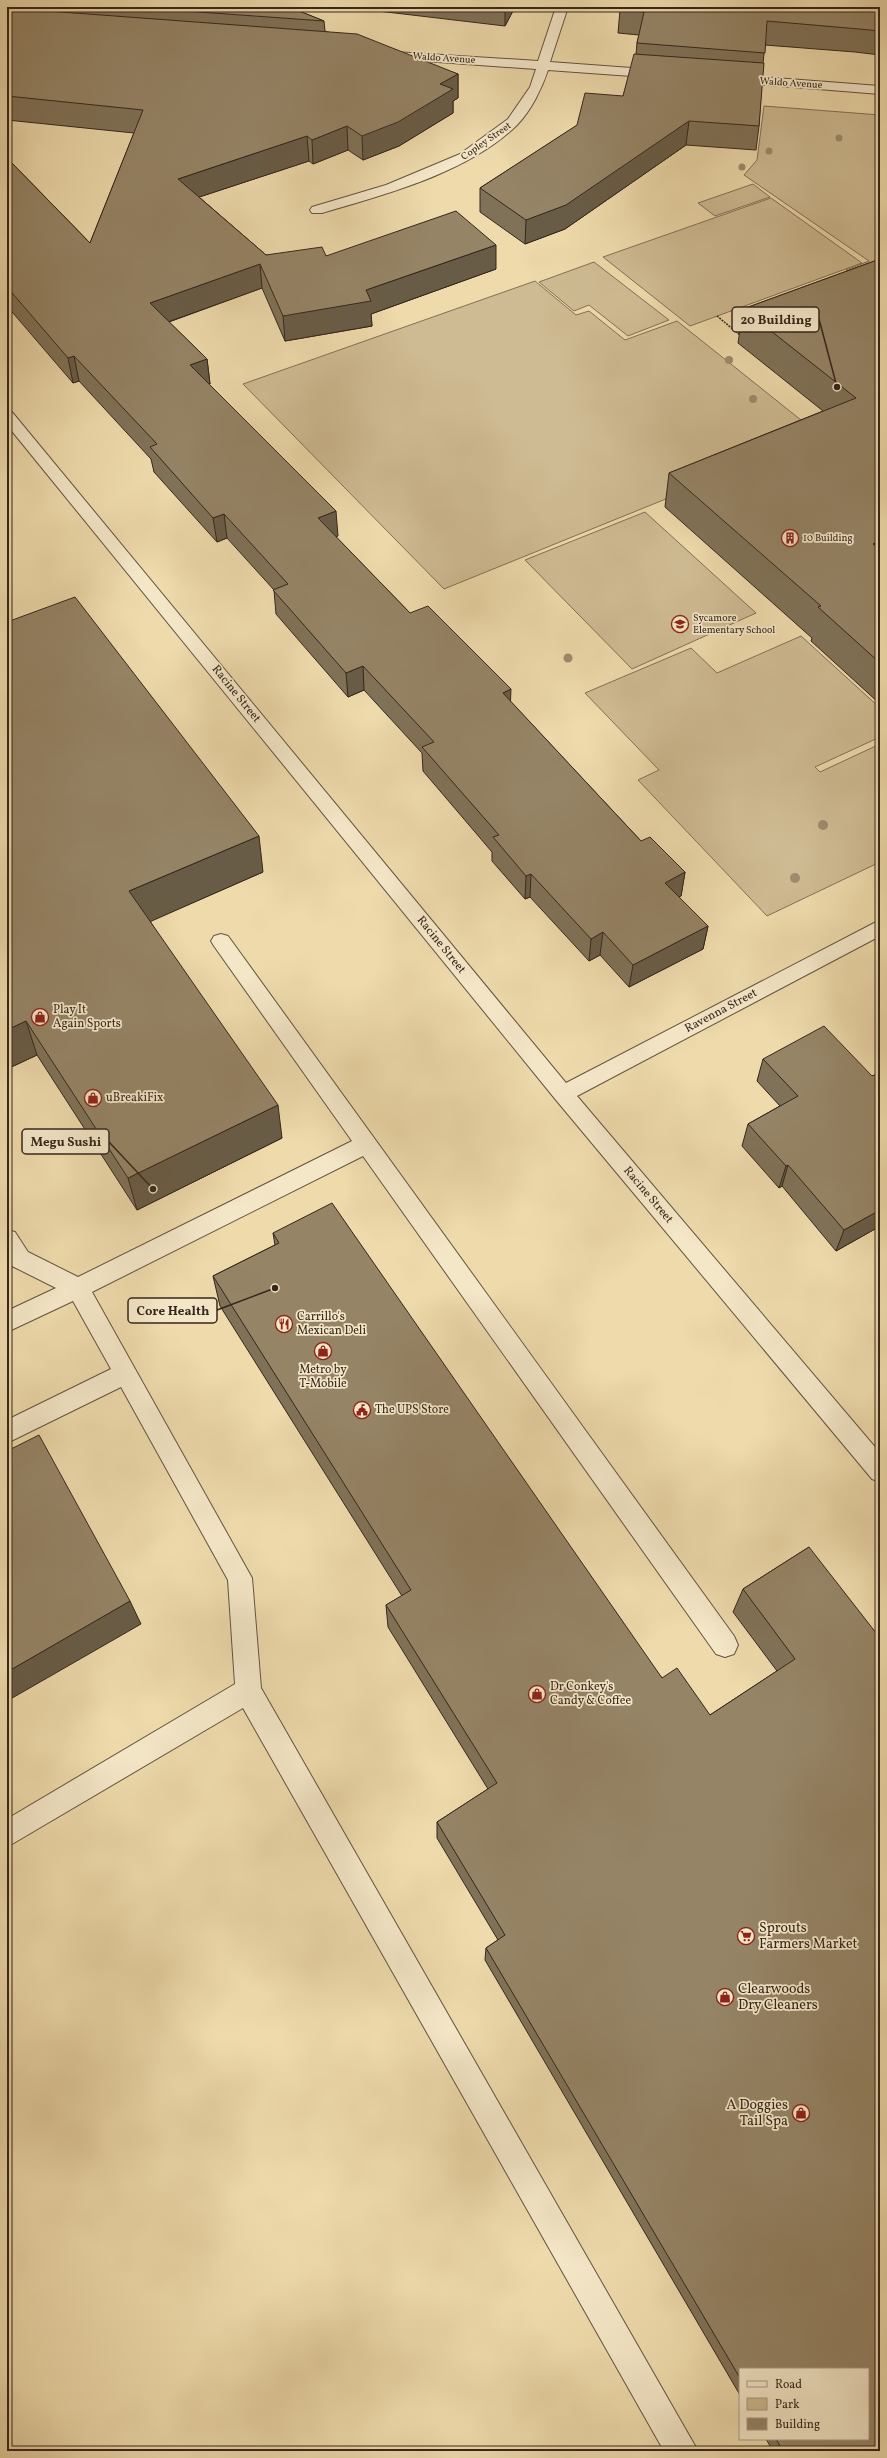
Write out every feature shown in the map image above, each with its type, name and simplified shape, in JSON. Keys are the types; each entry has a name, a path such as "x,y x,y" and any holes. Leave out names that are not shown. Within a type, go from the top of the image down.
{"street":[{"name":"Copley Street","path":"317,210 391,188 465,157 513,122 536,87 545,65 562,7"},
{"name":"Waldo Avenue","path":"369,53 673,75"},
{"name":"Waldo Avenue","path":"721,78 880,90"},
{"name":"Racine Street","path":"7,415 563,1094 880,1471"},
{"name":"Ravenna Street","path":"563,1094 880,927"},
{"path":"221,941 725,1645"},
{"path":"7,1322 366,1144"},
{"path":"7,1239 20,1259 78,1288 126,1373 240,1578 248,1691 682,2451"},
{"path":"7,1432 126,1373"},
{"path":"7,1834 248,1691"}],"path":[{"path":"718,316 745,338"}],"green space":[{"path":"764,106 880,115 880,294 846,270 869,261 744,175 757,160"},
{"path":"753,184 770,197 715,216 698,203"},
{"path":"771,198 862,263 690,326 603,257"},
{"path":"594,262 669,320 628,336 589,305 574,311 539,282"},
{"path":"535,281 576,315 589,311 625,340 677,321 821,436 444,589 243,384"},
{"path":"645,512 756,613 632,669 525,560"},
{"path":"801,636 880,708 880,737 815,767 820,772 880,744 880,862 767,916 638,780 659,770 585,693 691,648 717,673"}],"building":[{"path":"129,7 289,7 324,21"},
{"path":"620,7 880,7 880,31 767,21 765,53 637,43 644,12 620,10"},
{"path":"7,8 357,34 458,74 440,84 453,89 398,122 362,136 347,126 312,140 307,136 178,179 266,255 322,247 326,256 456,211 496,245 366,290 371,301 283,316 260,264 150,303 207,359 190,365 336,511 318,518 410,613 428,606 511,689 503,693 641,841 650,837 685,872 665,883 708,926 633,965 603,932 591,939 531,874 526,876 493,837 499,835 422,747 434,742 363,666 346,673 273,590 288,584 224,514 213,518 150,447 157,444 74,356 68,358 7,287 7,158 90,243 143,110 7,96"},
{"path":"634,54 764,63 759,126 689,121 566,205 526,220 480,188 577,125 585,93 623,96"},
{"path":"880,259 880,541 873,544 880,549 880,663 818,607 821,606 669,473 856,398 743,309"},
{"path":"75,597 259,836 129,891 278,1105 128,1178 26,1021 7,1030 7,622"},
{"path":"824,1026 872,1076 880,1073 880,1210 844,1230 788,1165 786,1166 748,1124 798,1096 763,1059"},
{"path":"332,1203 662,1678 677,1668 710,1715 795,1659 743,1589 809,1547 880,1638 880,2451 783,2451 777,2440 869,2440 869,2368 739,2368 739,2376 486,1948 505,1935 437,1822 497,1783 386,1605 411,1590 213,1276 279,1243 273,1233"},
{"path":"39,1435 130,1601 7,1672 7,1451"}],"place":[{"name":"20 Building","path":"837,387"},
{"name":"10 Building","path":"790,538"},
{"name":"Sycamore Elementary School","path":"680,624"},
{"name":"Play It Again Sports","path":"40,1017"},
{"name":"uBreakiFix","path":"93,1098"},
{"name":"Megu Sushi","path":"153,1189"},
{"name":"Core Health","path":"275,1288"},
{"name":"Carrillo's Mexican Deli","path":"284,1324"},
{"name":"Metro by T-Mobile","path":"323,1351"},
{"name":"The UPS Store","path":"362,1410"},
{"name":"Dr Conkey's Candy & Coffee","path":"537,1694"},
{"name":"Sprouts Farmers Market","path":"746,1936"},
{"name":"Clearwoods Dry Cleaners","path":"725,1997"},
{"name":"A Doggies Tail Spa","path":"801,2113"}]}
